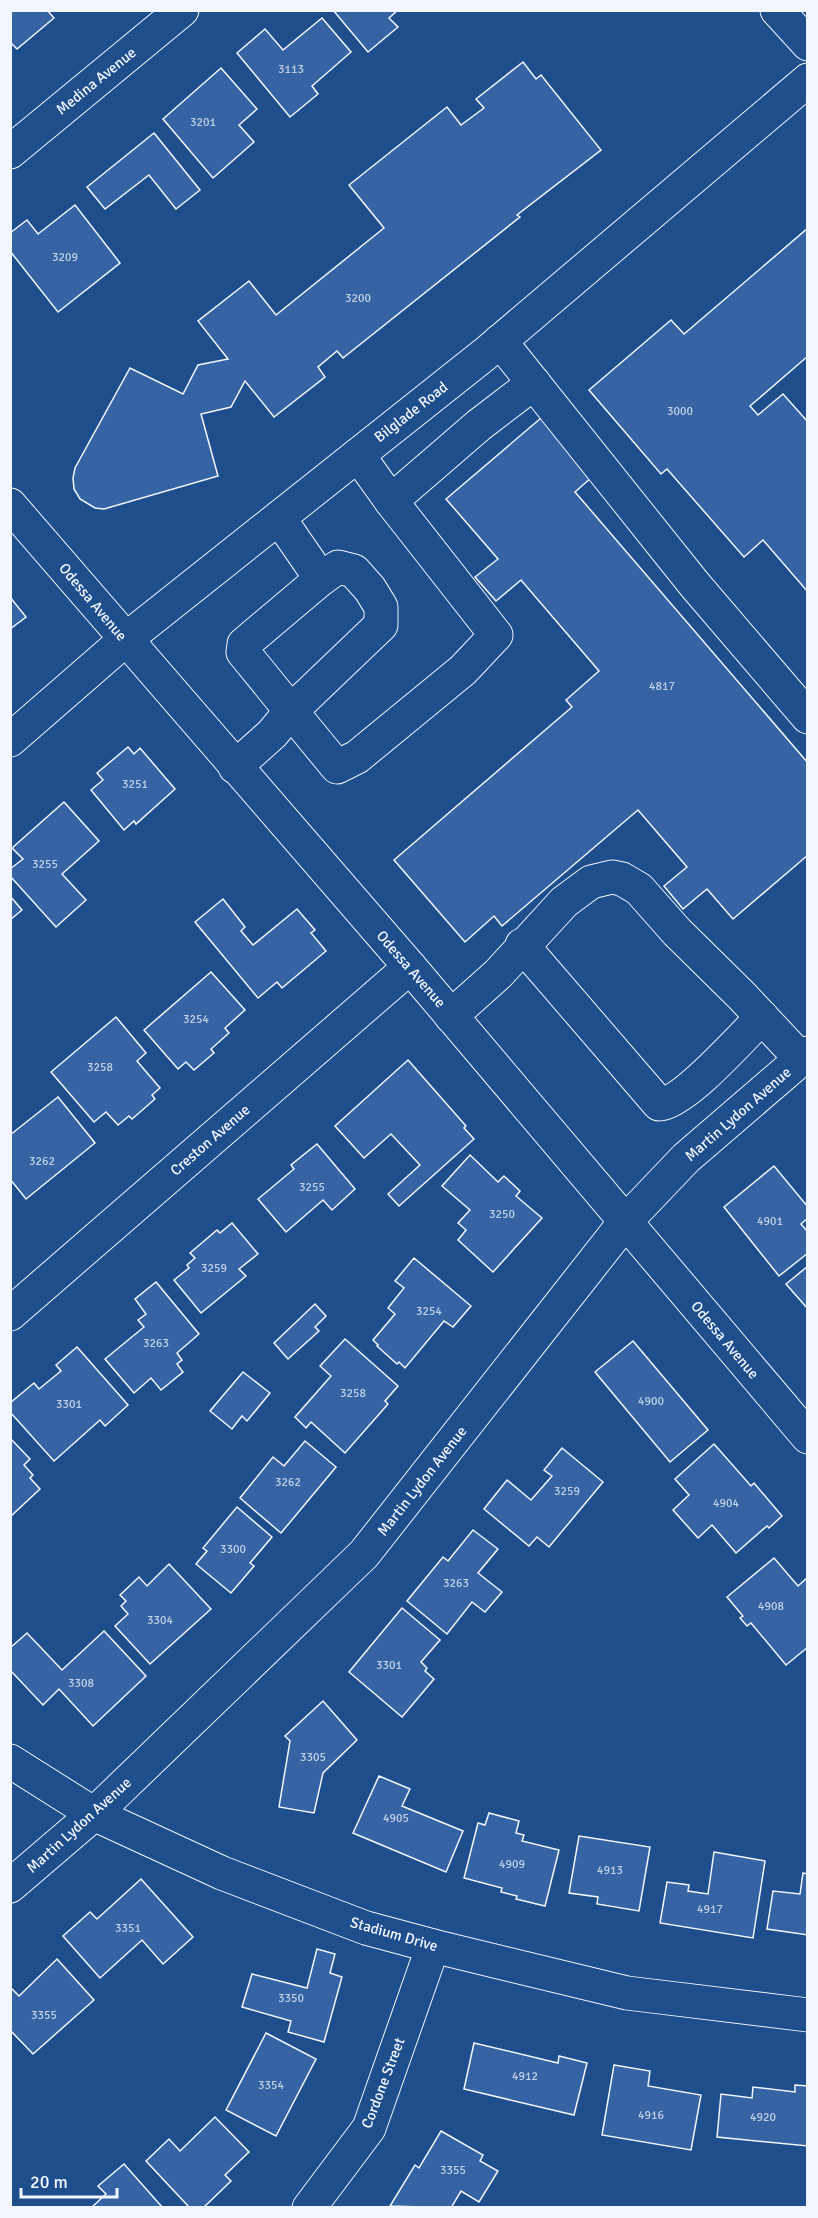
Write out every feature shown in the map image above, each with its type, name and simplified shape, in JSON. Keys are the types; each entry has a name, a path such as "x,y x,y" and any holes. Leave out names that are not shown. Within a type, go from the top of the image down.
{"street":[{"name":"Medina Avenue","path":"10,152 183,10"},
{"path":"777,10 807,44"},
{"name":"Bilglade Road","path":"10,740 125,640 500,341 807,80"},
{"path":"500,341 695,585 807,717"},
{"path":"390,501 479,425 534,383"},
{"path":"235,766 272,734 291,711 381,625 381,607 370,589 354,571 338,567 244,644 243,652 291,711 337,767 357,757 463,670 496,635 390,501 358,455"},
{"name":"Odessa Avenue","path":"10,505 410,967 807,1437"},
{"path":"279,518 321,579"},
{"path":"451,1016 498,974 522,945 564,902 591,882 612,877 622,879 639,889 676,932 804,1056"},
{"path":"522,945 659,1104 669,1102 691,1087 762,1017"},
{"name":"Creston Avenue","path":"10,1314 410,967"},
{"name":"Martin Lydon Avenue","path":"10,1886 94,1814 364,1554 626,1222 686,1158 804,1056"},
{"name":"Stadium Drive","path":"10,1761 94,1814 222,1873 366,1928 627,1993 807,2014"},
{"name":"Cordone Street","path":"309,2208 369,2128 433,1946"}],"building":[{"path":"10,10 47,10 54,18 17,49 10,42"},
{"path":"333,10 398,10 389,18 398,27 368,52"},
{"path":"322,18 351,52 312,86 318,94 290,117 237,53 265,29 283,50"},
{"path":"523,62 536,79 541,75 601,150 517,215 520,217 343,358 337,351 318,367 325,377 274,417 245,381 231,407 201,414 218,476 104,509 95,508 80,499 74,489 75,468 130,368 183,394 198,365 228,359 198,321 249,281 276,315 384,228 349,185 447,107 461,125 484,108 476,99"},
{"path":"221,68 257,109 239,125 254,142 213,178 163,119"},
{"path":"154,133 200,190 176,209 149,175 105,209 87,187"},
{"path":"75,205 120,263 58,312 10,251 10,233 27,220 38,234"},
{"path":"808,228 808,356 750,406 758,415 783,394 808,422 808,592 763,540 744,557 667,469 661,474 589,390 671,320 684,334"},
{"path":"541,418 592,477 575,492 808,763 808,855 733,919 707,889 683,909 664,886 687,867 638,810 502,926 494,916 465,942 394,860 572,707 566,700 599,671 521,580 496,601 475,577 498,559 446,499"},
{"path":"10,597 26,617 10,629"},
{"path":"128,747 134,754 140,748 175,789 136,824 134,821 124,830 91,790 103,780 97,773"},
{"path":"64,802 99,841 62,874 86,900 56,927 10,876 10,869 23,859 12,848"},
{"path":"10,896 22,910 10,920"},
{"path":"223,899 245,927 241,931 253,945 297,909 315,930 311,933 326,951 282,988 277,982 258,998 195,922"},
{"path":"211,972 245,1010 225,1028 229,1033 211,1049 214,1053 194,1070 186,1062 178,1069 144,1030"},
{"path":"116,1017 146,1053 137,1061 160,1088 152,1095 155,1099 132,1119 129,1116 118,1125 106,1112 94,1122 51,1072"},
{"path":"408,1060 466,1126 464,1128 474,1139 399,1206 388,1194 420,1165 391,1134 364,1158 335,1126"},
{"path":"58,1097 95,1143 26,1199 10,1179 10,1135"},
{"path":"317,1144 355,1189 332,1210 323,1200 286,1232 258,1199 294,1169 291,1165"},
{"path":"470,1155 498,1182 504,1176 520,1191 516,1196 542,1218 493,1272 458,1240 466,1230 458,1223 470,1210 442,1186"},
{"path":"774,1166 808,1207 808,1218 801,1224 808,1232 808,1253 779,1276 724,1207"},
{"path":"232,1223 258,1254 239,1269 246,1276 201,1313 174,1280 189,1268 187,1265 195,1258 190,1253 217,1230 220,1233"},
{"path":"414,1258 471,1306 453,1327 444,1321 405,1368 399,1362 397,1364 373,1340 395,1314 388,1308 404,1288 395,1281"},
{"path":"808,1266 808,1309 786,1284"},
{"path":"156,1282 199,1334 177,1353 182,1360 177,1364 183,1372 161,1390 151,1378 134,1393 105,1359 144,1327 138,1320 146,1314 135,1299"},
{"path":"315,1304 326,1316 315,1327 319,1331 288,1359 274,1343"},
{"path":"345,1339 398,1386 385,1401 388,1404 345,1453 311,1422 306,1428 295,1417 331,1376 320,1366"},
{"path":"633,1341 708,1430 670,1462 595,1372"},
{"path":"77,1347 128,1405 105,1426 100,1420 54,1461 10,1412 10,1403 34,1383 39,1389 61,1371 56,1365"},
{"path":"243,1372 270,1393 247,1421 242,1416 232,1429 210,1411"},
{"path":"10,1438 30,1459 24,1465 33,1475 30,1478 40,1489 11,1516"},
{"path":"305,1441 336,1467 281,1533 240,1498 273,1457 284,1466"},
{"path":"714,1444 751,1486 754,1483 782,1516 736,1553 712,1525 698,1538 673,1510 689,1495 675,1479"},
{"path":"562,1448 603,1482 549,1547 537,1537 529,1546 484,1509 507,1480 531,1500 552,1476 544,1470"},
{"path":"237,1507 272,1537 250,1563 254,1566 231,1593 196,1564 207,1551 203,1548"},
{"path":"473,1530 498,1549 478,1573 502,1592 485,1612 472,1602 447,1634 407,1601 443,1557 448,1561"},
{"path":"774,1558 798,1586 808,1577 808,1647 786,1665 751,1623 747,1626 740,1618 743,1616 727,1597"},
{"path":"169,1564 211,1609 150,1664 115,1626 128,1614 121,1606 126,1601 120,1595 139,1577 147,1586"},
{"path":"402,1608 440,1640 421,1662 427,1668 425,1671 434,1679 402,1717 349,1672"},
{"path":"104,1631 146,1676 93,1726 59,1689 43,1705 10,1670 10,1648 27,1633 62,1670"},
{"path":"323,1701 357,1740 323,1773 314,1813 279,1807 290,1741 285,1736"},
{"path":"379,1776 410,1789 402,1806 463,1831 446,1872 353,1833"},
{"path":"489,1813 519,1821 516,1833 524,1835 522,1841 559,1850 545,1906 516,1899 517,1896 501,1892 502,1888 464,1878 478,1823 485,1825"},
{"path":"579,1836 650,1847 639,1911 597,1904 598,1897 569,1893"},
{"path":"714,1852 765,1861 753,1938 660,1923 667,1882 689,1885 688,1891 708,1894"},
{"path":"803,1873 808,1874 808,1935 767,1929 773,1891 800,1894"},
{"path":"141,1879 193,1937 163,1964 142,1940 100,1978 63,1936 90,1912 97,1919"},
{"path":"317,1949 335,1954 330,1973 342,1977 324,2042 288,2032 291,2021 242,2007 252,1974 307,1988"},
{"path":"57,1959 94,2000 33,2054 10,2030 10,1987 19,1996"},
{"path":"266,2033 316,2059 276,2136 226,2110"},
{"path":"474,2043 558,2063 559,2056 587,2063 574,2115 464,2089"},
{"path":"614,2065 650,2071 648,2086 701,2095 691,2150 602,2135"},
{"path":"795,2085 808,2086 808,2146 717,2137 721,2094 752,2098 753,2087 795,2092"},
{"path":"215,2117 249,2152 225,2175 231,2181 203,2208 190,2208 146,2161 169,2139 180,2151"},
{"path":"441,2131 483,2155 480,2161 498,2171 479,2202 461,2191 451,2208 390,2206 415,2165 419,2168"},
{"path":"124,2164 163,2208 91,2208 106,2194 98,2186"}]}
